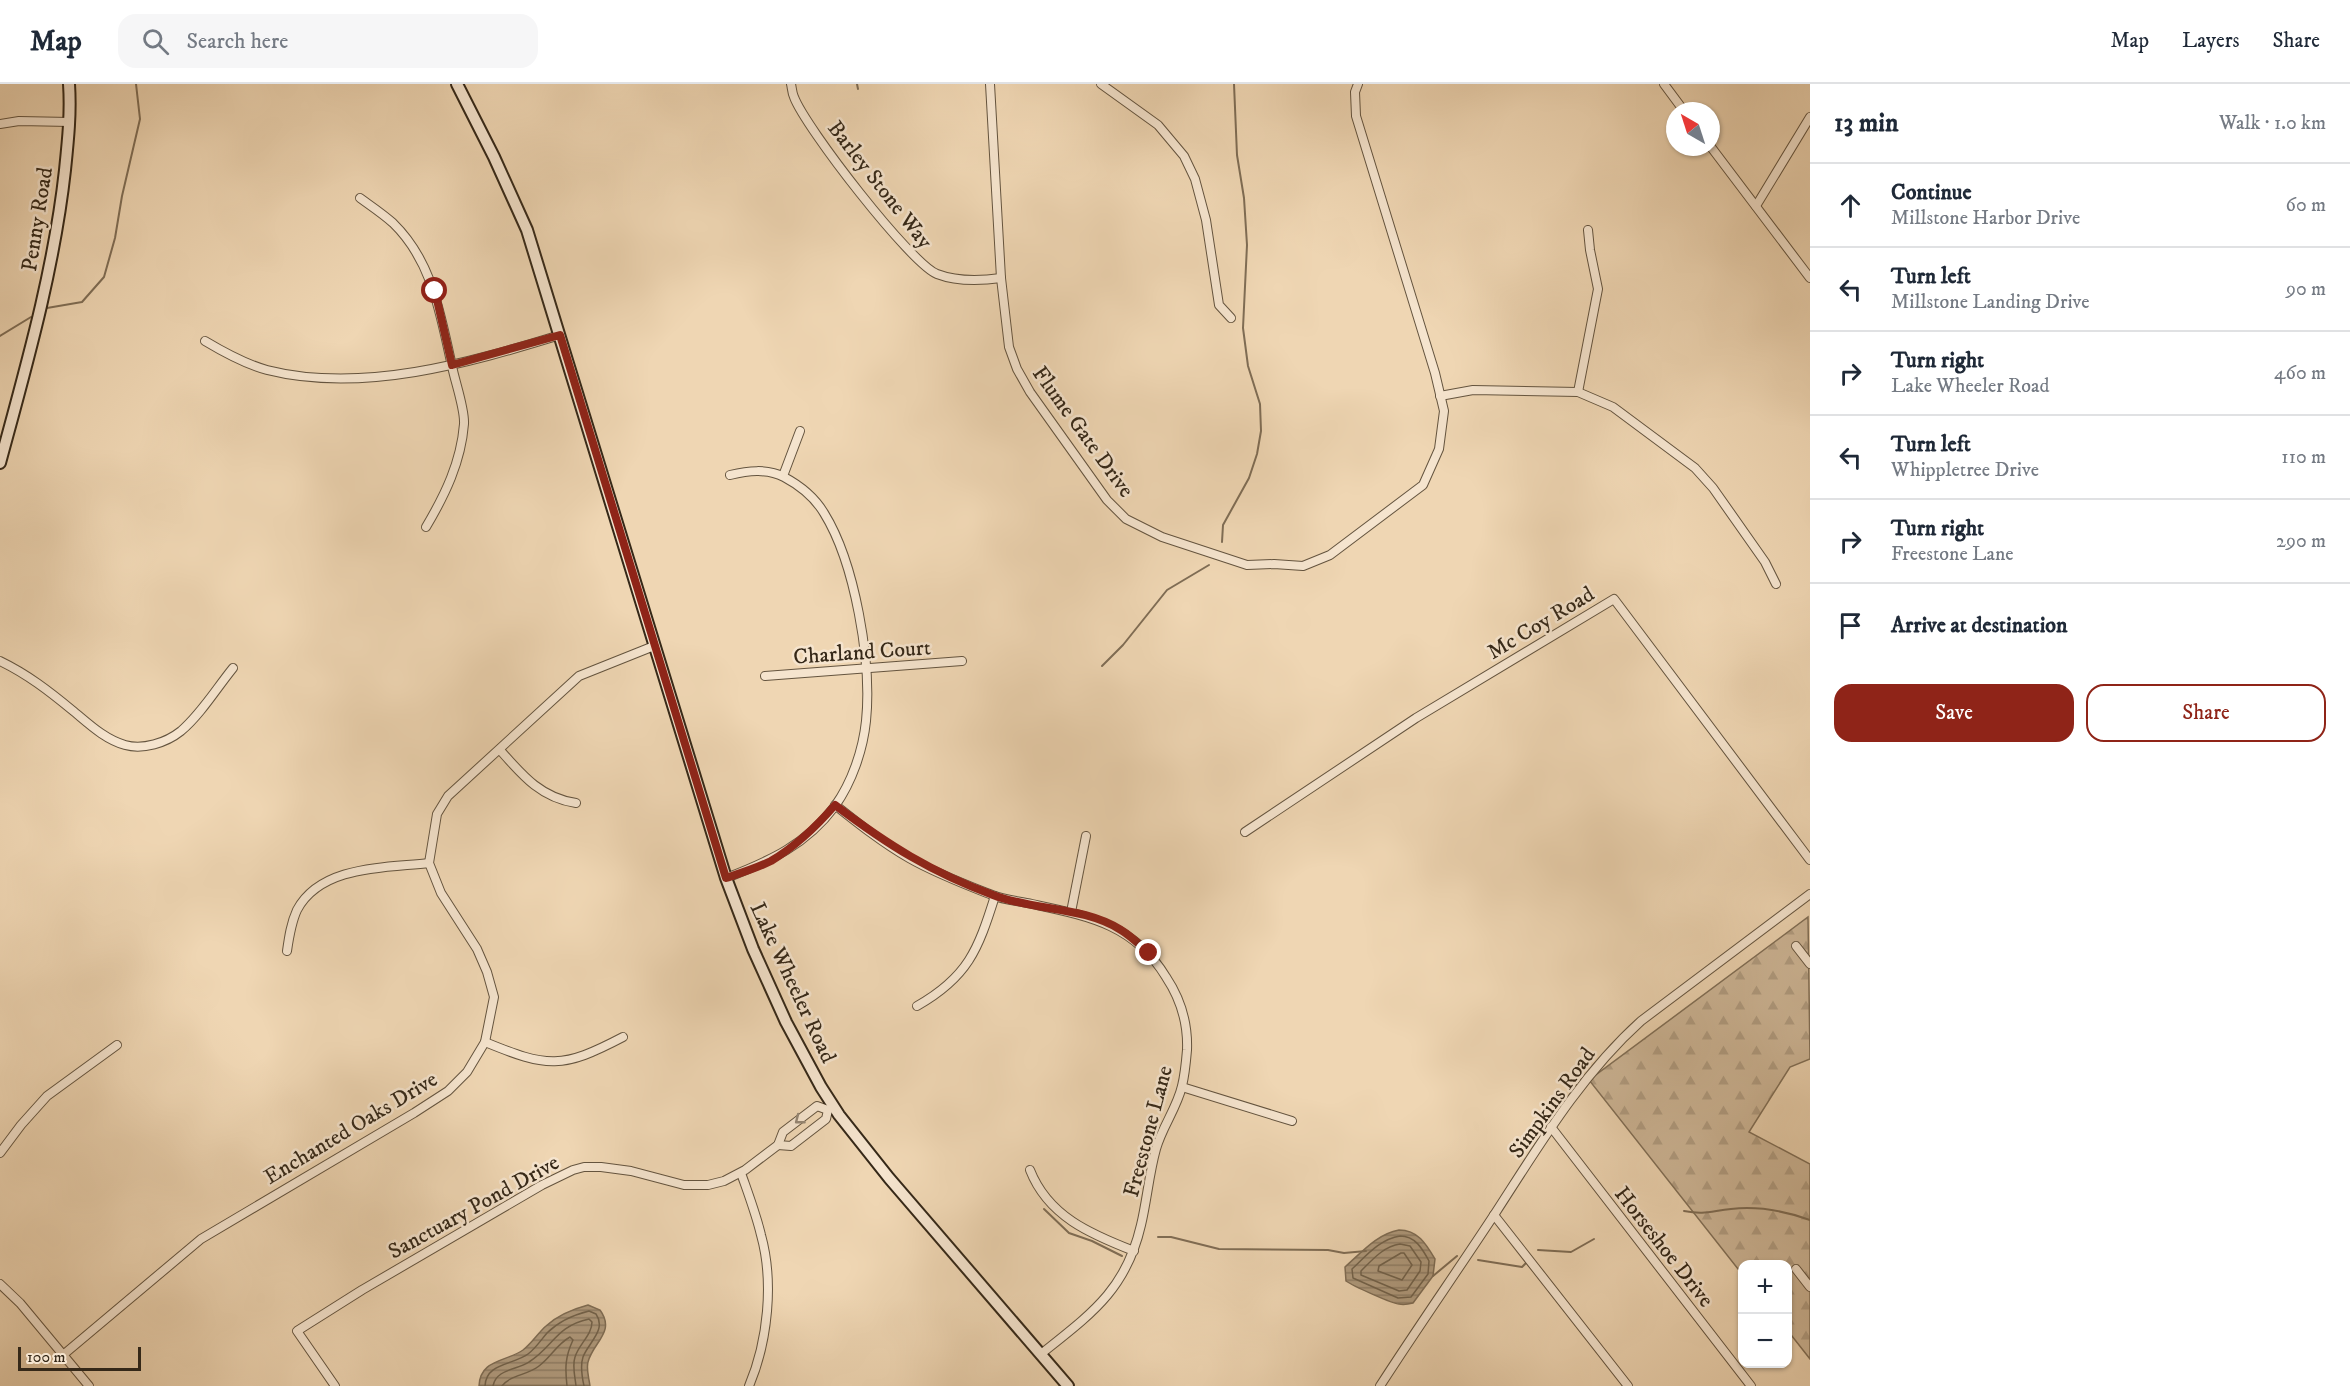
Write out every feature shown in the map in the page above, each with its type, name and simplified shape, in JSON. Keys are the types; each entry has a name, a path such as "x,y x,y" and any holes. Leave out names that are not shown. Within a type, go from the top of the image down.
{"street":[{"name":"Penny Road","path":"0,463 30,352 53,252 70,122 69,84"},
{"name":"Lake Wheeler Road","path":"457,84 514,200 534,251 726,878 753,949 786,1022 830,1108 1068,1386"},
{"name":"Barley Stone Way","path":"791,84 794,98 825,146 897,239 917,261 937,274 976,281 1001,278"},
{"name":"Flume Gate Drive","path":"990,84 1001,278 1009,347 1029,392 1107,500 1126,519 1162,537 1247,565 1303,566 1330,555 1423,485 1439,449 1444,411 1436,373 1356,116 1355,92 1358,84"},
{"path":"1101,84 1158,125 1184,156 1195,179 1206,220 1219,305 1231,318"},
{"path":"1664,84 1677,102"},
{"path":"1756,206 1810,117"},
{"path":"0,124 19,121 70,122"},
{"path":"1718,156 1810,278"},
{"path":"360,198 393,223 425,266 435,291 464,422 454,470 426,527"},
{"path":"1578,392 1599,289 1588,230"},
{"path":"205,341 233,358 265,370 300,375 358,377 452,365 560,335"},
{"path":"1440,396 1473,390 1578,392 1613,407 1695,468 1713,488 1765,562 1776,584"},
{"path":"783,476 800,431"},
{"path":"726,878 769,862 790,848 812,831 835,805 849,780 863,739 866,721 867,669 850,580 832,527 823,511 811,497 783,476 769,472 747,471 730,475"},
{"name":"Mc Coy Road","path":"1245,832 1416,718 1614,598 1810,860"},
{"path":"287,951 290,928 298,909 313,892 333,878 357,871 429,863 437,814 448,796 579,676 654,646"},
{"path":"0,660 33,679 100,732 116,742 135,747 163,742 180,732 199,712 233,668"},
{"name":"Charland Court","path":"765,676 962,661"},
{"path":"500,750 532,785 561,801 576,803"},
{"name":"Freestone Lane","path":"835,805 908,857 996,896 1071,912 1120,929 1149,953 1166,976 1179,1002 1186,1031 1187,1048 1182,1087 1157,1147 1134,1251 1125,1272 1110,1294 1099,1306 1041,1354"},
{"path":"1071,912 1086,836"},
{"name":"Enchanted Oaks Drive","path":"63,1354 201,1239 448,1091 467,1072 485,1042 494,997 477,949 441,893 429,863"},
{"name":"Simpkins Road","path":"1380,1386 1587,1076 1641,1021 1810,894"},
{"path":"917,1006 948,986 976,952 996,896"},
{"path":"1796,946 1810,964"},
{"path":"485,1042 517,1056 541,1062 565,1062 593,1053 623,1037"},
{"path":"0,1153 47,1096 117,1045"},
{"path":"1182,1087 1292,1121"},
{"name":"Sanctuary Pond Drive","path":"335,1386 297,1331 382,1278 542,1185 584,1167 628,1170 692,1185 708,1185 724,1181 741,1173 778,1145 783,1132 817,1106 830,1108 826,1119 791,1146 778,1145"},
{"name":"Horseshoe Drive","path":"1551,1127 1751,1386"},
{"path":"1030,1170 1036,1184 1066,1219 1091,1235 1134,1251"},
{"path":"741,1173 762,1236 767,1274 765,1327 749,1386"},
{"path":"1494,1215 1628,1386"},
{"path":"1796,1269 1810,1287"},
{"path":"0,1284 20,1303 89,1386"}],"green space":[{"path":"1808,917 1810,1059 1790,1067 1749,1132 1810,1164 1810,1359 1792,1336 1792,1260 1738,1260 1738,1269 1589,1080"}],"water":[{"path":"1399,1230 1416,1235 1425,1243 1435,1259 1433,1276 1413,1303 1406,1304 1389,1301 1346,1281 1345,1267 1384,1235"},
{"path":"588,1305 600,1310 606,1325 588,1362 590,1386 479,1386 480,1377 489,1366 523,1350 556,1319"}],"waterway":[{"path":"47,308 82,302 104,277 115,238 140,119 136,84"},
{"path":"857,84 858,89"},
{"path":"1222,542 1223,525 1249,478 1257,454 1261,431 1260,404 1248,366 1243,328 1247,245 1244,198 1237,155 1234,84"},
{"path":"0,336 31,317"},
{"path":"1102,666 1123,645 1167,590 1209,565"},
{"path":"1684,1211 1703,1213 1741,1208 1761,1209 1810,1220"},
{"path":"1044,1209 1069,1233 1092,1241 1122,1256"},
{"path":"1158,1237 1171,1237 1219,1249 1328,1250 1344,1253 1366,1251"},
{"path":"1538,1250 1571,1252 1594,1239"},
{"path":"1433,1276 1457,1256"},
{"path":"1478,1260 1522,1267 1526,1263"}],"route":[{"path":"435,291 452,365 560,335 726,878 769,862 790,848 812,831 835,805 877,837 931,869 996,896 1071,912 1102,922 1120,929 1149,953"}]}
